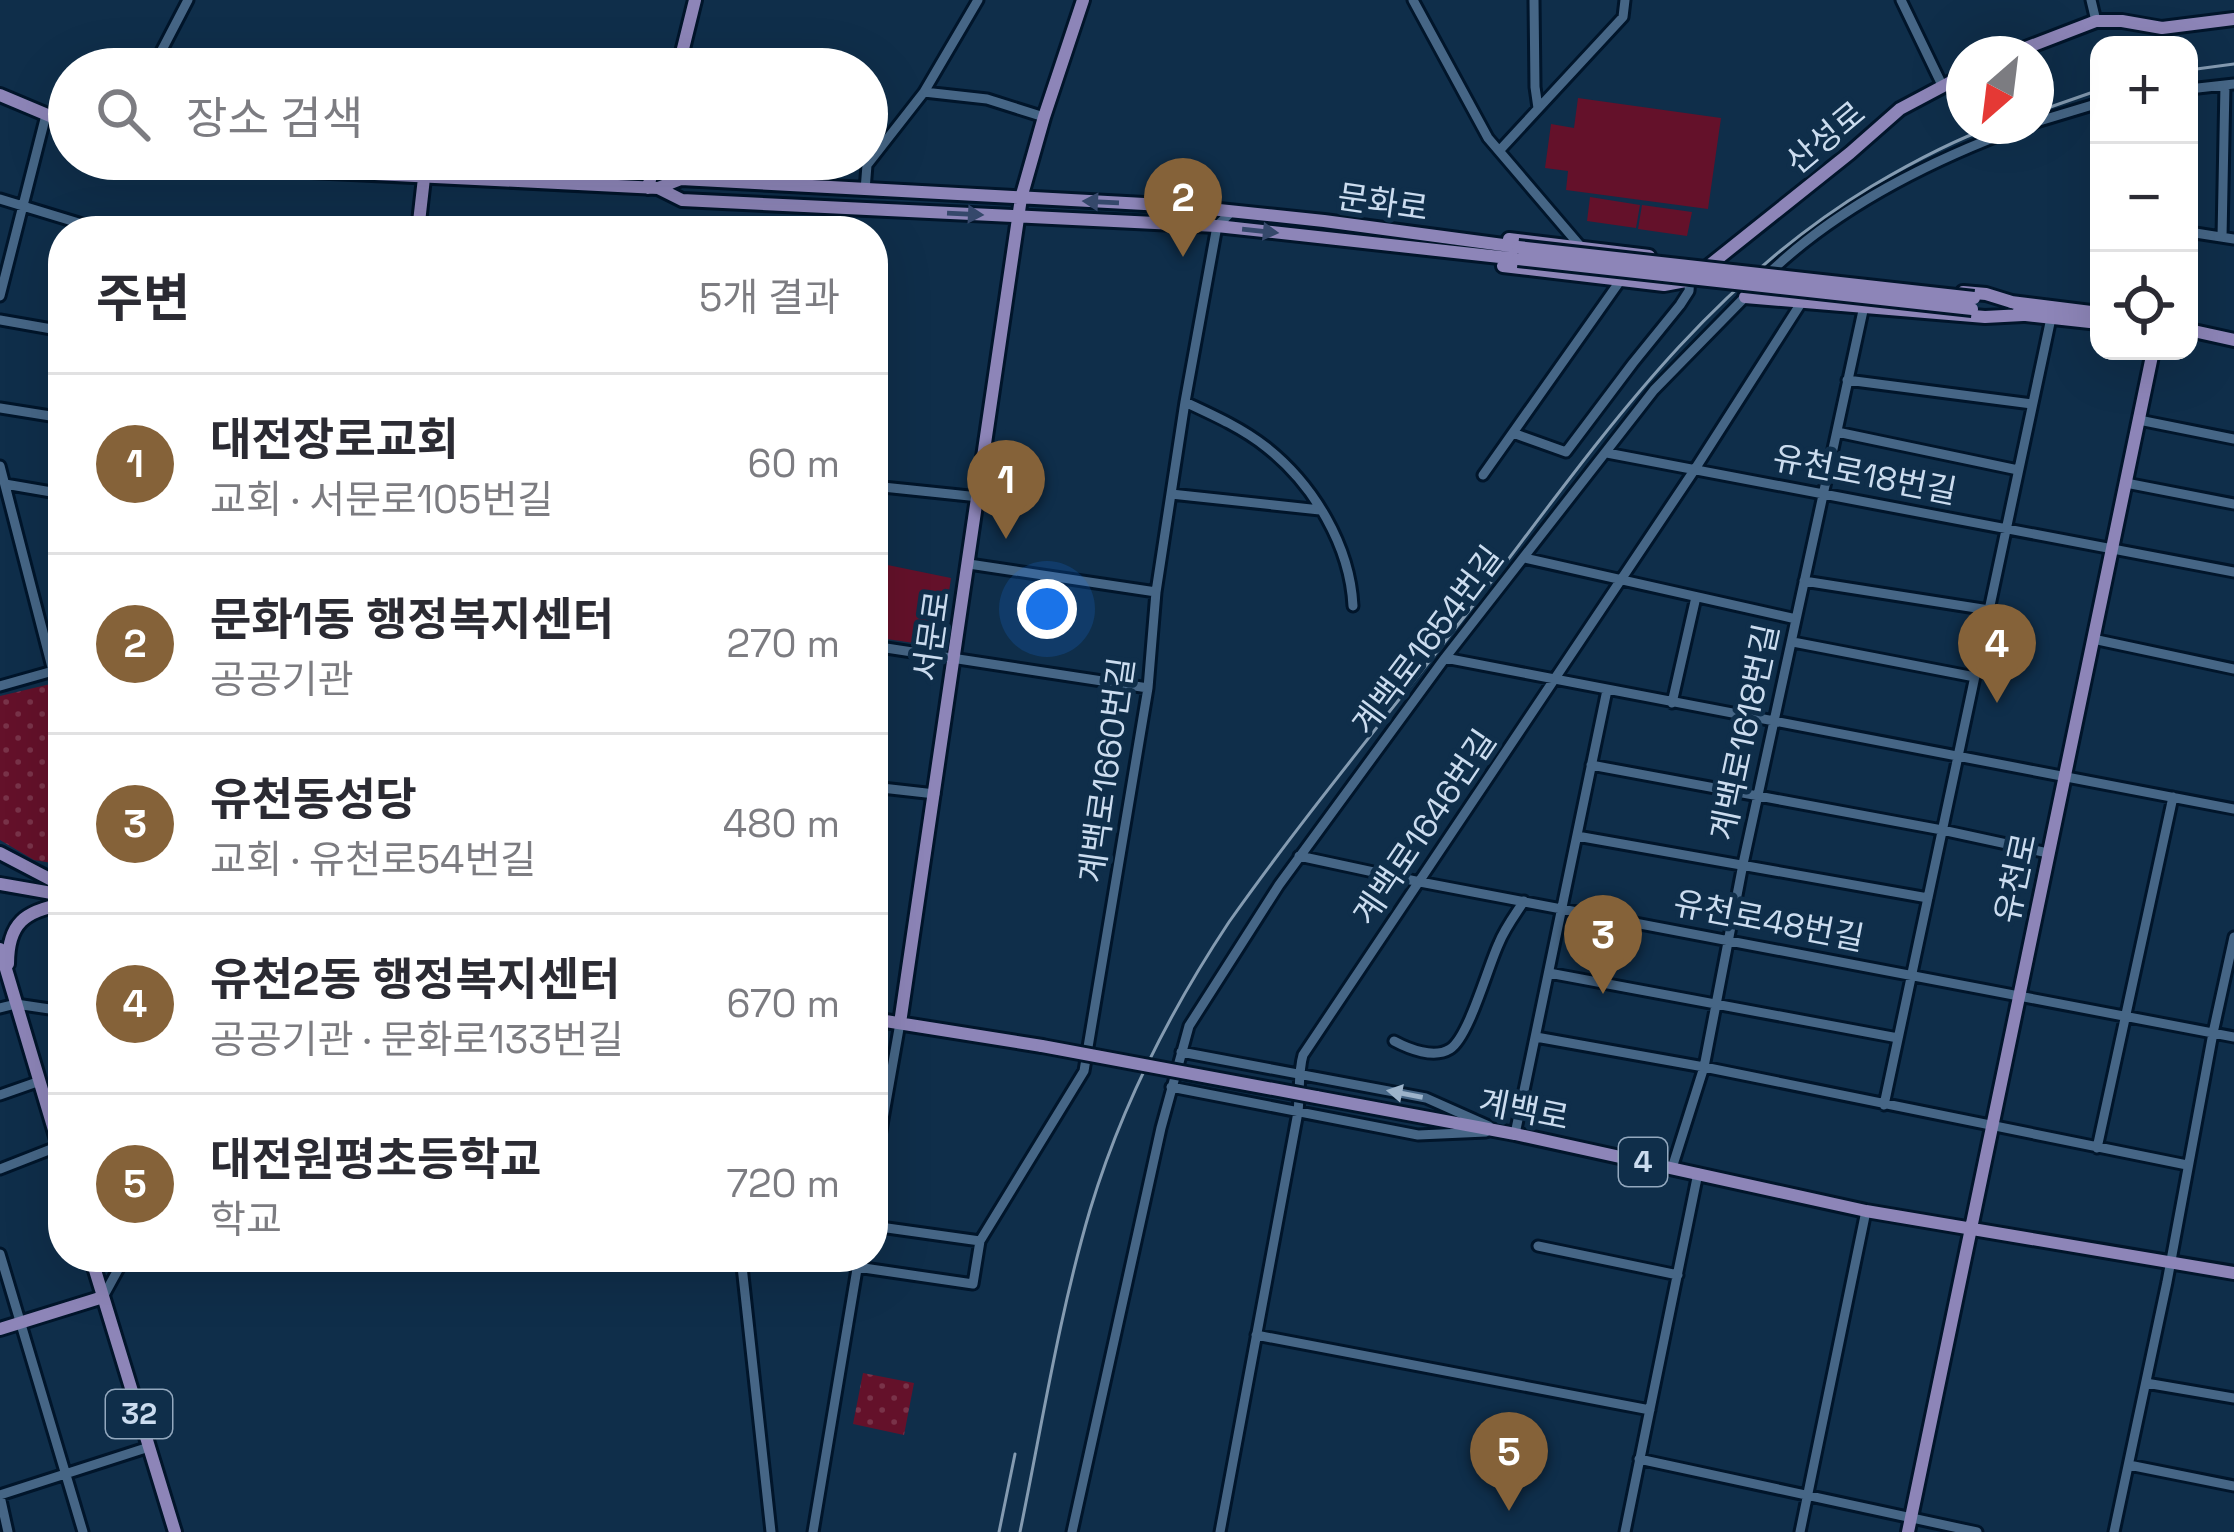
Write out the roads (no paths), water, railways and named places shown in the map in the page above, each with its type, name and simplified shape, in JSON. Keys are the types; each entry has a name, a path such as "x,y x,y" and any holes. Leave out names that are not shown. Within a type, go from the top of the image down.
{"main road":[{"path":"683,48 695,0"},
{"name":"서문로","path":"900,1023 1021,198 1083,0"},
{"path":"2054,37 2096,20 2162,28 2234,19"},
{"name":"산성로","path":"1691,280 1900,109 1946,83"},
{"path":"0,95 46,115"},
{"path":"420,216 424,180"},
{"name":"문화로","path":"470,180 653,188 682,200 1217,226 2090,313"},
{"path":"653,188 654,180"},
{"name":"문화로","path":"653,188 678,180"},
{"name":"문화로","path":"698,180 1232,211 1486,243 1518,253"},
{"path":"1486,243 1502,238 1688,261 1726,250"},
{"path":"1462,253 1490,264 1620,280 1664,285 1691,280"},
{"path":"1766,276 1986,294 2019,309"},
{"path":"1745,297 1985,317 2019,309"},
{"name":"문화로","path":"2019,309 2090,322"},
{"path":"2198,332 2234,340"},
{"name":"유천로","path":"1910,1525 2151,360"},
{"path":"0,853 48,885"},
{"path":"0,884 48,892"},
{"path":"8,977 9,944 18,924 48,903"},
{"path":"0,949 48,1109"},
{"path":"0,962 8,977"},
{"name":"계백로","path":"888,1021 1509,1133 1866,1211 2234,1273"},
{"name":"32","path":"96,1272 175,1532"},
{"path":"0,1329 104,1297"}],"street":[{"path":"163,48 188,0"},
{"path":"888,138 924,92 978,0"},
{"path":"1413,0 1488,138 1581,247"},
{"path":"1534,0 1538,108"},
{"path":"1499,151 1623,17 1625,0"},
{"path":"1901,0 1942,85"},
{"path":"2091,0 2096,20"},
{"path":"2198,88 2230,84 2228,238 2198,233"},
{"path":"924,92 987,99 1044,117"},
{"path":"2054,117 2090,106"},
{"path":"0,296 46,115"},
{"name":"계백로1654번길","path":"1072,1532 1175,1069 1189,1026 1213,987 1299,856 1445,658 1654,390 1799,245 1870,197 1982,144"},
{"path":"865,190 866,180"},
{"path":"0,199 51,216"},
{"path":"1217,226 1232,211"},
{"name":"계백로1660번길","path":"980,1240 1084,1071 1148,688 1156,592 1185,402 1217,226"},
{"path":"1513,433 1566,452 1689,291 1688,261"},
{"path":"1483,476 1620,280"},
{"name":"계백로1646번길","path":"1220,1532 1298,1112 1303,1055 1803,300"},
{"name":"계백로1618번길","path":"1672,1168 1704,1067 1743,864 1864,306"},
{"path":"1884,1105 2051,318"},
{"path":"0,320 48,328"},
{"path":"1847,380 2032,404"},
{"path":"1185,402 1230,423 1297,476 1340,546 1352,581 1353,606"},
{"path":"0,408 48,416"},
{"path":"2139,419 2234,439"},
{"path":"1837,432 2018,470"},
{"name":"유천로18번길","path":"1607,453 2234,572"},
{"path":"0,466 48,637"},
{"path":"2126,482 2234,504"},
{"path":"3,484 48,492"},
{"path":"888,488 979,497"},
{"path":"1171,494 1320,510"},
{"path":"1524,558 1796,619"},
{"path":"969,564 1156,592"},
{"path":"1804,581 1989,610"},
{"path":"1672,703 1696,597"},
{"path":"2093,639 2234,669"},
{"path":"1792,642 1975,677"},
{"path":"888,648 1148,688"},
{"path":"1445,658 2234,809"},
{"path":"0,686 48,674"},
{"path":"1509,1133 1536,1036 1606,690"},
{"path":"1592,765 2048,853"},
{"path":"888,789 935,794"},
{"path":"2097,1148 2173,797"},
{"path":"1577,836 1928,898"},
{"name":"유천로48번길","path":"1299,856 2234,1036"},
{"path":"1394,1041 1425,1052 1451,1048 1469,1020 1502,936 1524,902"},
{"path":"2114,1532 2234,937"},
{"path":"1549,973 1898,1038"},
{"path":"0,1008 16,1004 48,1009"},
{"path":"888,1081 900,1023"},
{"path":"1536,1036 2188,1165"},
{"path":"1181,1052 1426,1098 1509,1133"},
{"path":"1171,1087 1418,1135 1509,1133"},
{"path":"0,1095 48,1091"},
{"path":"0,1169 48,1156"},
{"path":"1625,1532 1698,1173"},
{"path":"1800,1532 1866,1211"},
{"path":"888,1228 980,1240 973,1285 888,1268"},
{"path":"1538,1246 1678,1275"},
{"path":"0,1254 83,1532"},
{"path":"104,1297 117,1272"},
{"path":"743,1272 771,1532"},
{"path":"816,1532 856,1272"},
{"path":"1256,1336 1650,1410"},
{"path":"2146,1383 2234,1399"},
{"path":"8,1532 0,1496 149,1447"},
{"path":"1640,1460 1807,1496 1910,1525 1978,1532"},
{"path":"2129,1465 2234,1486"}],"railway":[{"path":"2198,69 2234,64"},
{"path":"2054,106 2090,93"},
{"path":"1020,1532 1069,1290 1102,1172 1149,1061 1229,922 1603,435 1699,325 1809,228 1872,186 1952,144"},
{"path":"999,1532 1015,1454"}],"place":[{"name":"문화1동 행정복지센터","path":"1183,257"},
{"name":"대전장로교회","path":"1006,539"},
{"name":"유천2동 행정복지센터","path":"1997,703"},
{"name":"유천동성당","path":"1603,994"},
{"name":"대전원평초등학교","path":"1509,1511"}]}
